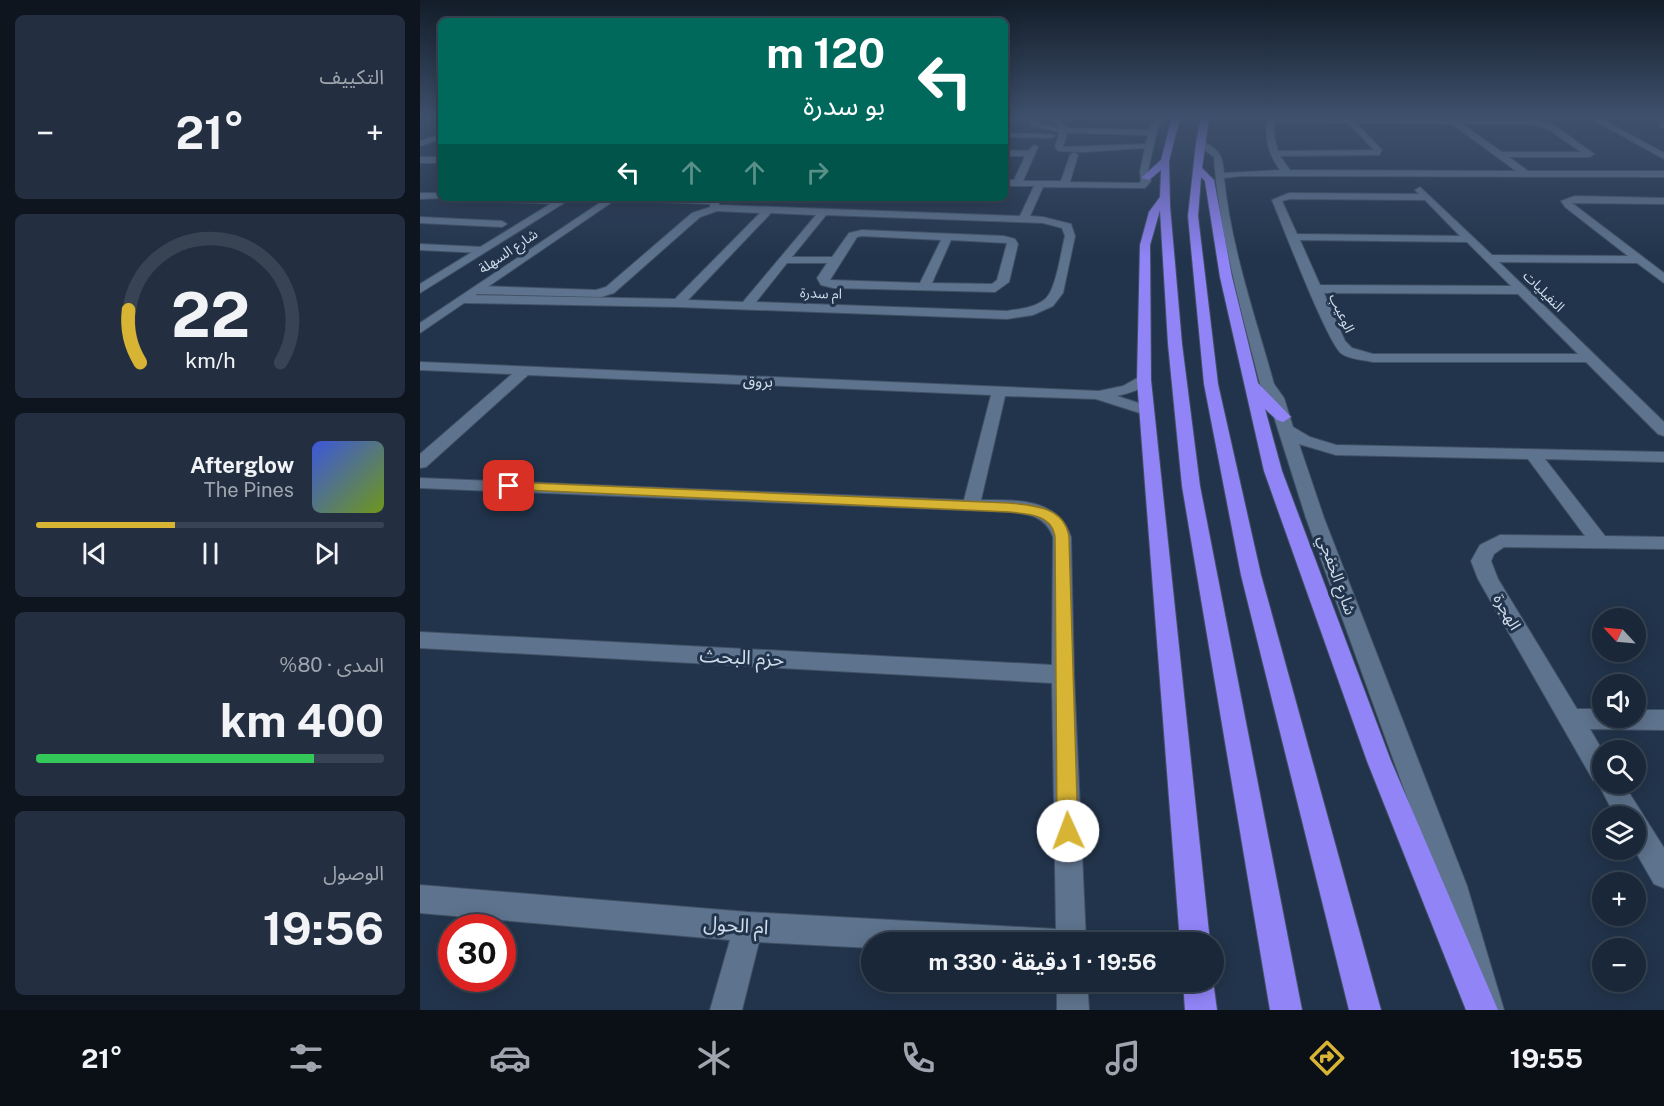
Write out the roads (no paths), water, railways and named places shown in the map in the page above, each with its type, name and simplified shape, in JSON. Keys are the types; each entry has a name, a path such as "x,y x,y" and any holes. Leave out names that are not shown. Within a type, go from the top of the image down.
{"highway":[{"path":"1146,178 1161,164"},
{"path":"1165,164 1174,344 1191,486 1286,1010"},
{"path":"1193,167 1193,216 1211,384 1251,574 1365,1010"},
{"path":"1193,167 1209,180 1226,277 1273,471 1379,760 1482,1010"},
{"path":"1165,197 1154,212 1144,244 1144,380 1194,932"},
{"path":"1250,381 1285,424"},
{"path":"1199,992 1201,1010"}],"street":[{"path":"1017,184 1026,164"},
{"path":"1064,185 1071,164"},
{"path":"1008,183 1140,187 1145,185 1146,164"},
{"name":"شارع الخفجي","path":"1218,164 1231,249 1267,384 1276,398 1299,468 1453,886 1488,1010"},
{"path":"1278,164 1287,173"},
{"path":"1513,164 1526,174"},
{"path":"1219,172 1664,174"},
{"name":"النفيليات","path":"1403,174 1664,431"},
{"path":"1024,219 1040,184"},
{"path":"420,195 438,196"},
{"name":"الوعيب","path":"1427,197 1284,196 1277,202 1314,290 1342,347 1363,357 1590,358"},
{"path":"1664,201 1575,199 1566,201 1568,205 1664,279"},
{"name":"شارع السهلة","path":"420,289 562,201"},
{"name":"شارع السهلة","path":"420,329 609,201"},
{"path":"478,290 593,298 610,290 696,215 716,208 713,208 716,202 713,201"},
{"name":"ام سدرة","path":"465,298 593,298 1007,315 1037,309 1049,303 1057,293 1070,236 1066,226 1043,219 716,208"},
{"path":"678,303 769,209"},
{"path":"746,306 824,211"},
{"path":"420,220 502,224"},
{"path":"858,233 1004,239 1013,242 1003,282 995,288 828,283 823,278 838,257 853,235 858,233"},
{"path":"924,286 948,236"},
{"path":"1293,237 1469,239"},
{"path":"420,247 482,250"},
{"path":"787,256 838,257"},
{"path":"1489,258 1639,260"},
{"path":"1314,290 1522,290"},
{"path":"420,320 442,314"},
{"name":"بروق","path":"420,366 1097,395 1146,410"},
{"path":"420,464 524,371"},
{"name":"بروق","path":"1097,395 1128,388 1144,380"},
{"path":"971,506 999,391"},
{"path":"1285,424 1298,438 1316,446 1336,450 1664,457"},
{"path":"1299,468 1309,460 1336,450"},
{"path":"1534,456 1600,542"},
{"path":"420,483 971,506 1036,510 1050,516 1061,529 1071,932"},
{"name":"الهجرة","path":"1592,756 1488,579 1481,561 1487,550 1500,541 1664,543"},
{"name":"حزم البحث","path":"420,640 1063,675"},
{"path":"1570,720 1664,720"},
{"path":"1646,844 1664,874"},
{"name":"ام الحول","path":"420,899 748,927 861,933"},
{"path":"726,1010 748,927"},
{"path":"1072,992 1073,1010"}]}
